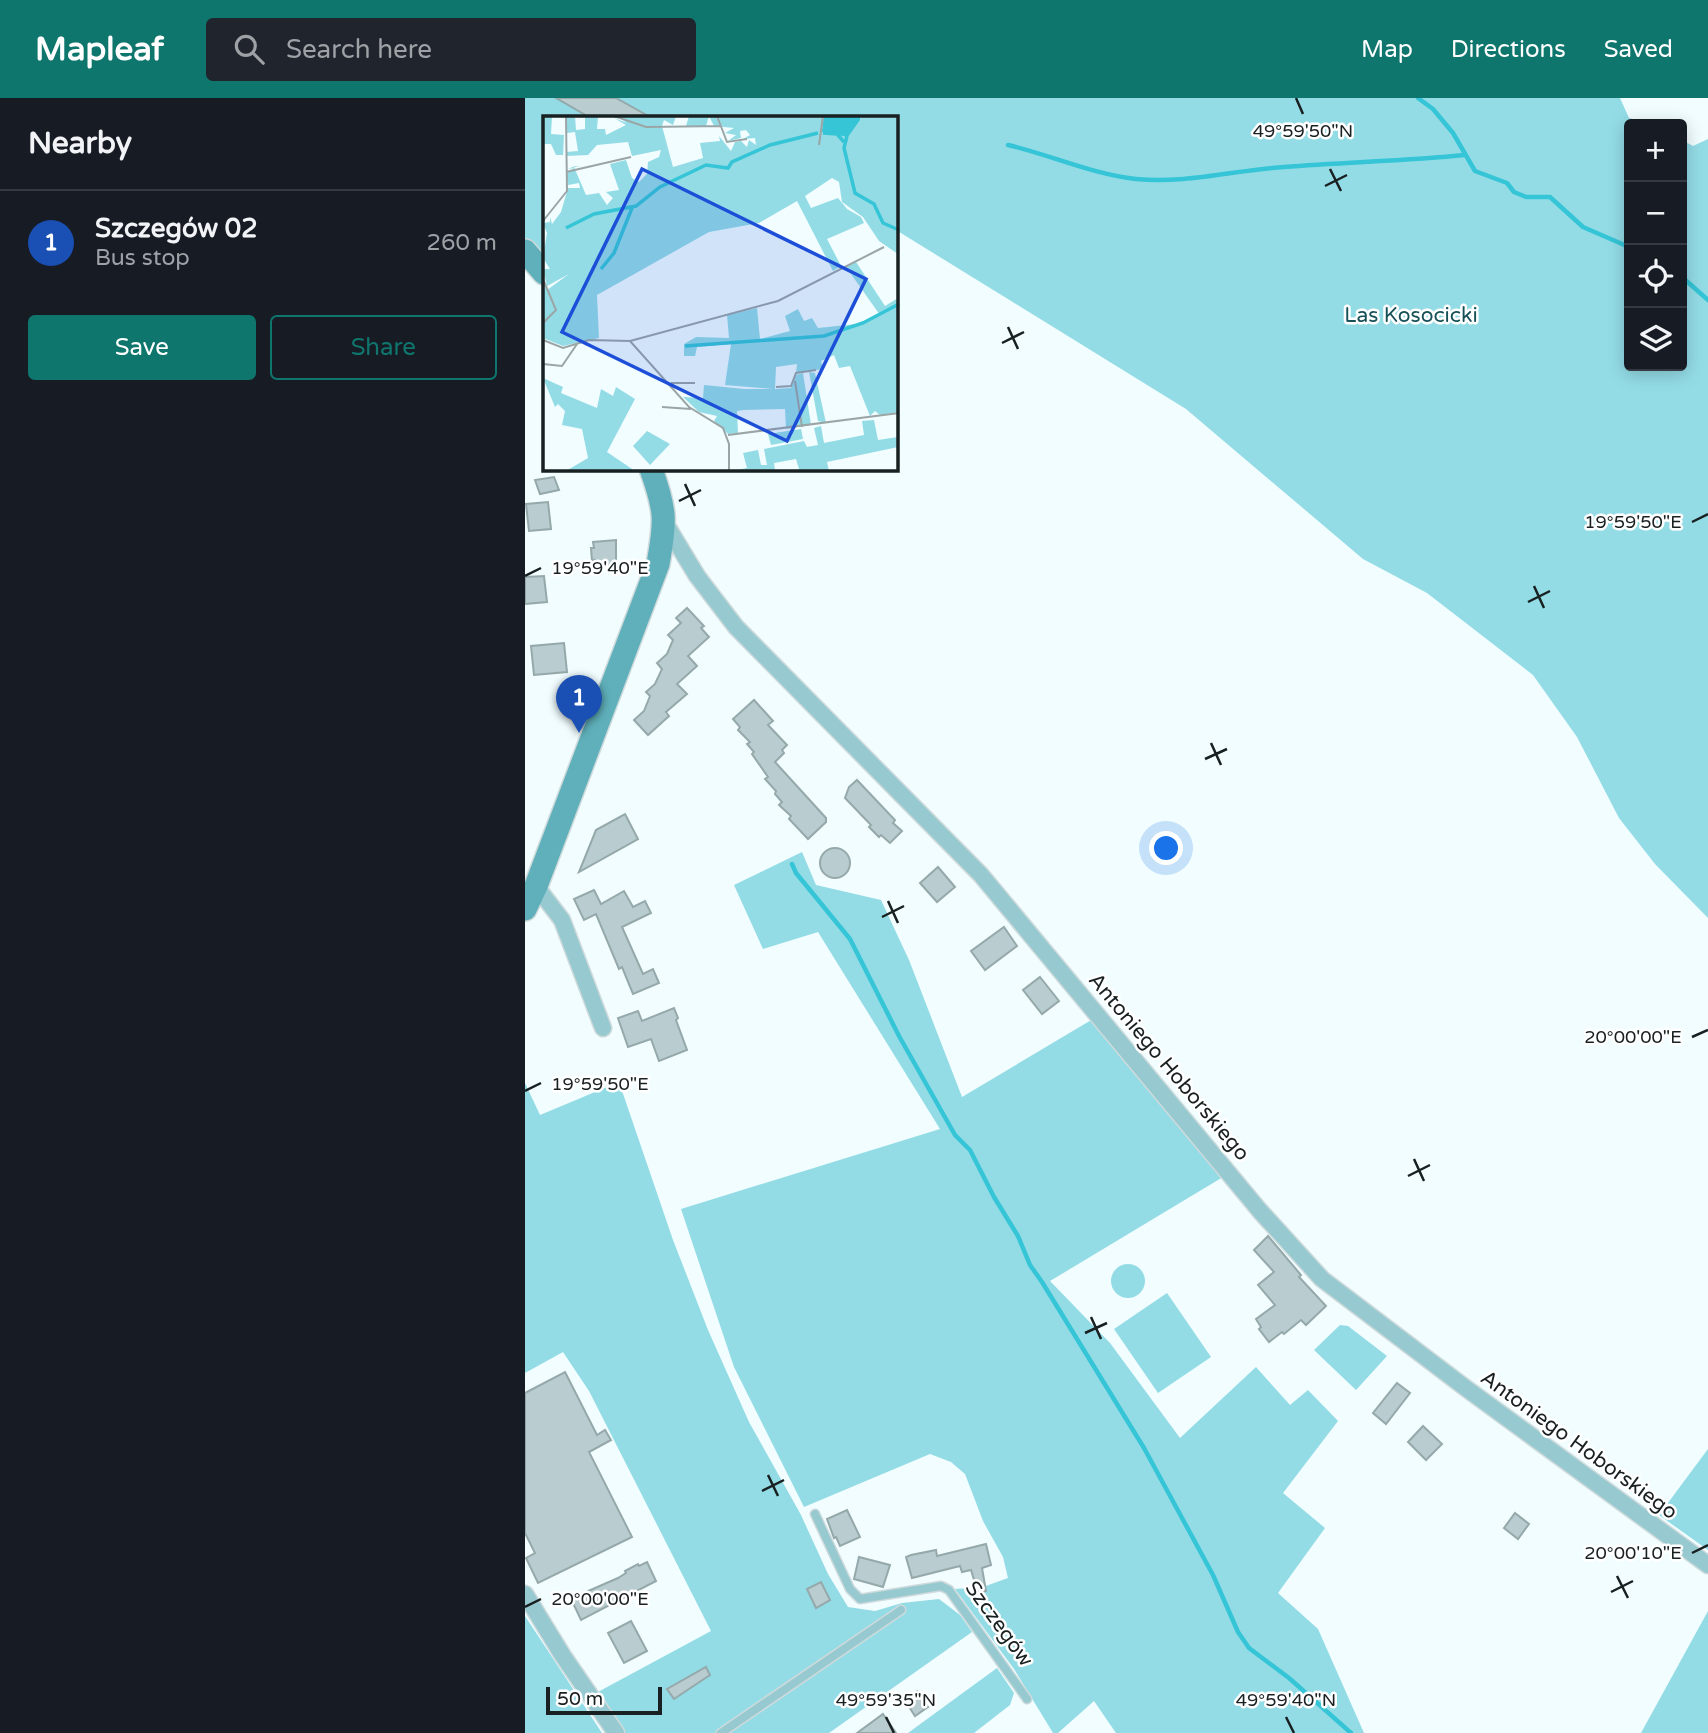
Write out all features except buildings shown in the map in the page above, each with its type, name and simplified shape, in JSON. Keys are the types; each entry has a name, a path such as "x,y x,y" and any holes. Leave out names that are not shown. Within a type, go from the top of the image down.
{"street":[{"path":"525,251 543,272"},
{"path":"525,909 658,564 665,523 662,501 652,471"},
{"name":"Antoniego Hoborskiego","path":"665,523 697,576 736,627 981,874 1260,1211 1322,1279 1708,1565"},
{"path":"536,886 562,920 603,1028"},
{"path":"525,1594 563,1656 616,1733"}],"lane":[{"name":"Szczegów","path":"815,1514 850,1589 860,1599 941,1586 949,1590 1027,1699"},
{"path":"721,1733 901,1610"}],"green space":[{"name":"Las Kosocicki","path":"525,98 1620,98 1629,118 1633,119 1624,119 1624,371 1687,371 1687,143 1693,146 1708,139 1708,918 1655,864 1619,818 1577,737 1533,675 1427,593 1363,559 1186,409 898,231 898,116 543,116 543,263 525,241"},
{"path":"802,852 816,885 881,900 909,960 962,1097 1093,1019 1223,1177 1050,1281 1110,1343 1180,1438 1256,1367 1290,1405 1308,1390 1338,1421 1283,1493 1325,1528 1278,1593 1318,1629 1364,1733 1116,1733 1094,1701 1058,1733 1053,1733 1014,1669 955,1589 983,1587 1008,1578 1003,1557 983,1521 965,1474 951,1462 930,1454 804,1507 734,1367 681,1209 940,1129 818,932 763,949 734,885"},
{"path":"619,1082 673,1240 708,1330 749,1422 848,1607 875,1611 902,1603 939,1599 960,1615 972,1632 829,1733 623,1733 596,1693 711,1631 589,1391 563,1352 525,1373 525,1083 540,1115"},
{"path":"1128,1264 1140,1269 1145,1281 1140,1293 1128,1298 1116,1293 1111,1281 1116,1269"},
{"path":"1167,1293 1211,1357 1158,1393 1114,1329"},
{"path":"1340,1325 1348,1326 1387,1356 1356,1390 1314,1350"},
{"path":"1708,1449 1708,1550 1659,1515"},
{"path":"1708,1611 1708,1733 1641,1733"},
{"path":"525,1616 602,1733 525,1733"},
{"path":"997,1668 1014,1693 1010,1705 974,1733 908,1733"}],"waterway":[{"path":"1418,98 1433,109 1453,133 1475,171 1507,183 1514,192 1526,197 1550,197 1583,227 1624,245"},
{"path":"1008,145 1119,177 1155,180 1284,167 1465,155"},
{"path":"1687,281 1708,300"},
{"path":"792,864 796,873 850,939 899,1036 955,1135 970,1150 1018,1236 1030,1265 1144,1448 1213,1575 1238,1632 1249,1648 1289,1678 1351,1733"}],"place":[{"name":"Szczegów 02","path":"579,733"}]}
